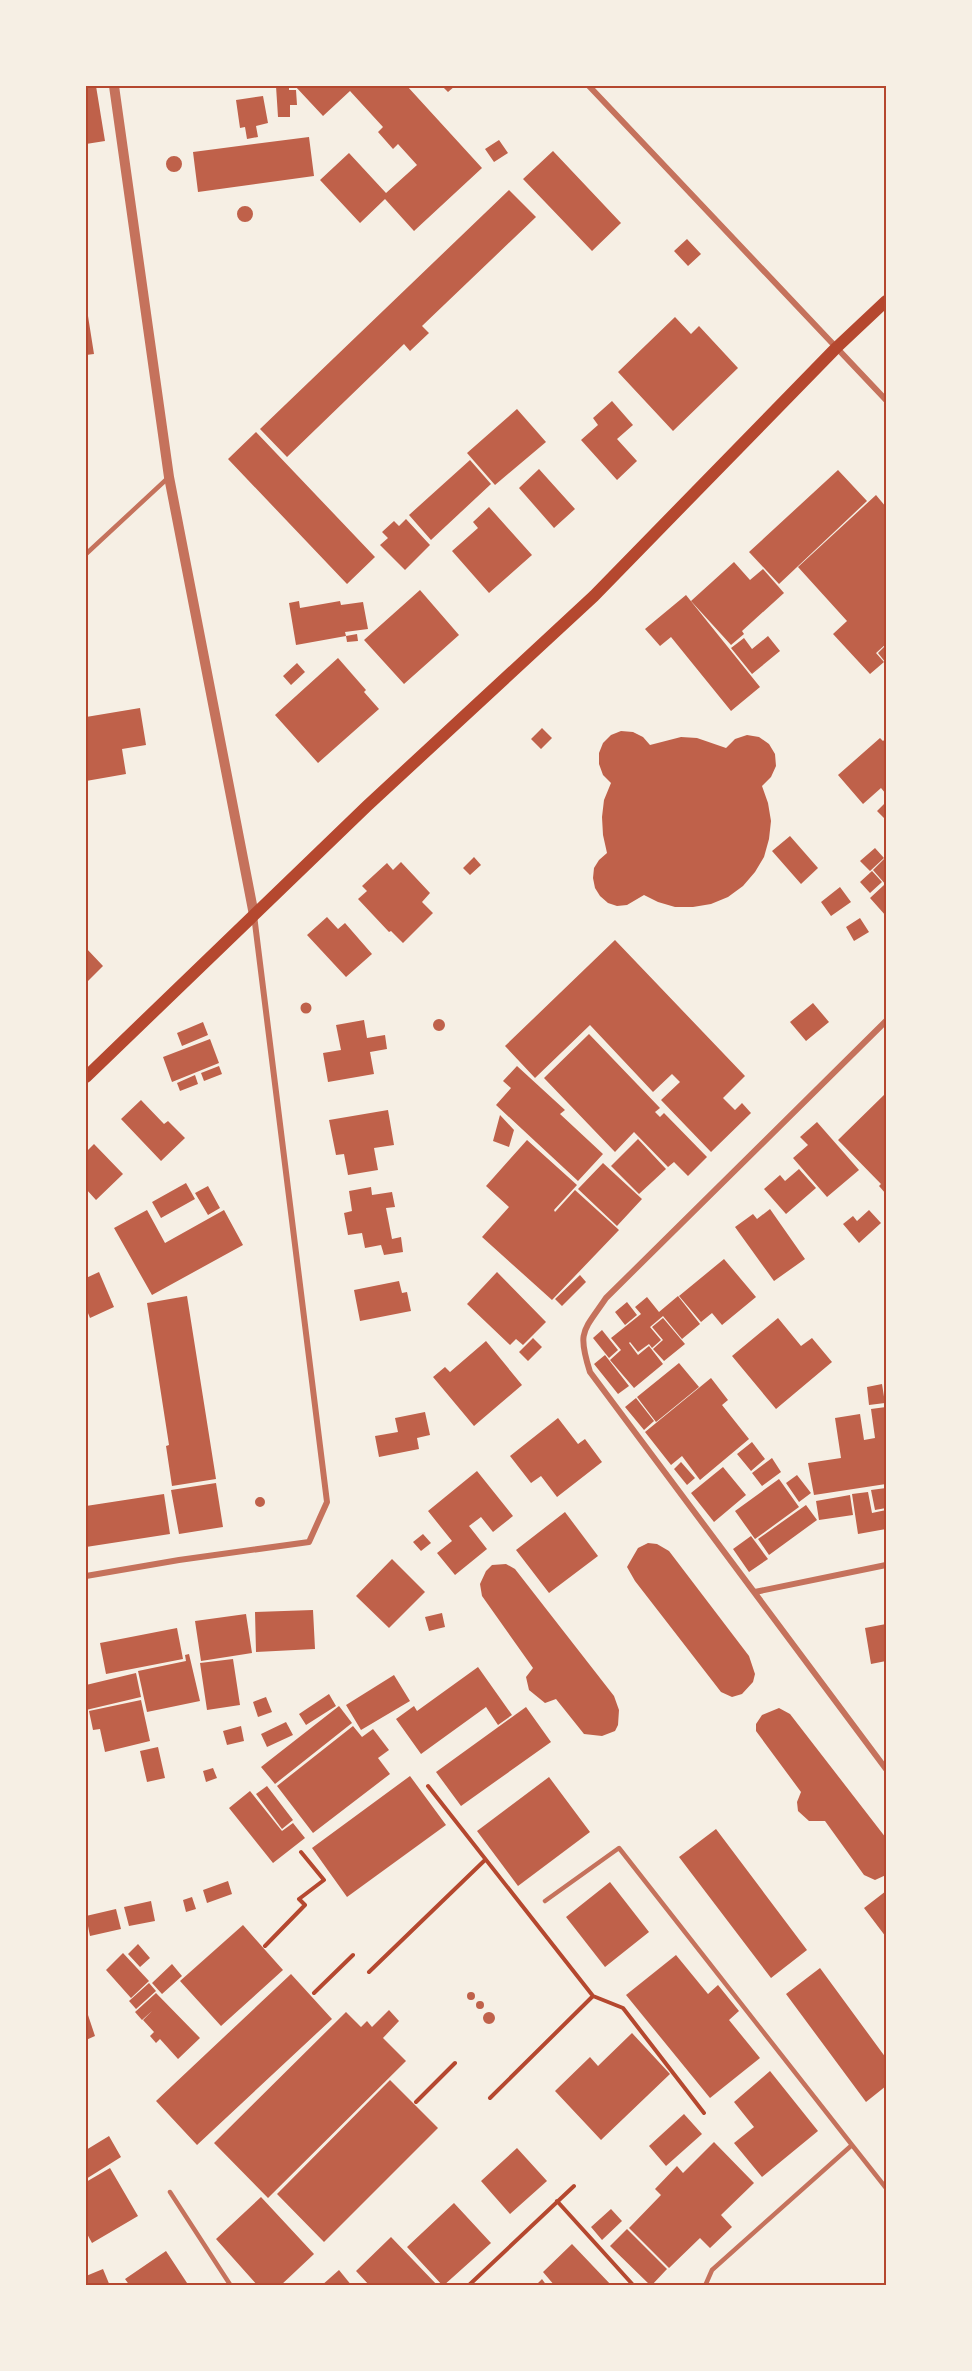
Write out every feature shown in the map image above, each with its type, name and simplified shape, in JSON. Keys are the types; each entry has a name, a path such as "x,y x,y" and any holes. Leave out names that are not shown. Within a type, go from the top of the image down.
{"main road":[{"path":"86,1077 367,806 594,596 836,348 886,301"}],"street":[{"path":"86,1576 178,1560 309,1542 327,1502 254,915 169,477 114,86"},
{"path":"589,86 886,400"},
{"path":"886,1021 606,1298 583,1333 582,1348 590,1372 886,1769"},
{"path":"755,1592 886,1565"}],"lane":[{"path":"86,554 169,477"},
{"path":"545,1901 619,1848 886,2188"},
{"path":"705,2286 712,2270 852,2145"},
{"path":"170,2192 231,2286"}],"path":[{"path":"428,1786 593,1996 623,2008 704,2113"},
{"path":"265,1946 305,1905 299,1899 324,1880 301,1852"},
{"path":"369,1972 486,1860"},
{"path":"314,1993 353,1955"},
{"path":"490,2098 593,1996"},
{"path":"417,2102 455,2062"},
{"path":"468,2286 574,2186"},
{"path":"557,2201 634,2286"}],"building":[{"path":"86,86 96,86 105,141 86,144"},
{"path":"276,86 289,86 289,90 296,90 297,105 290,105 290,117 278,117"},
{"path":"295,86 407,86 482,168 414,231 385,199 360,223 320,180 349,153 386,193 417,165 398,144 393,149 378,132 383,127 350,91 323,116"},
{"path":"442,86 455,86 448,92"},
{"path":"263,96 268,123 256,126 258,137 247,139 245,127 240,128 236,100"},
{"path":"309,137 314,176 198,192 193,152"},
{"path":"499,140 508,153 494,162 485,149"},
{"path":"553,151 621,223 592,251 523,179"},
{"path":"174,156 180,158 182,164 180,170 174,172 168,170 166,164 168,158"},
{"path":"509,190 536,217 422,326 429,333 410,351 404,344 287,457 260,429"},
{"path":"245,206 253,214 245,222 237,214"},
{"path":"687,239 701,254 688,266 674,251"},
{"path":"86,316 88,316 94,354 86,355"},
{"path":"675,317 691,334 699,326 738,368 673,431 618,372"},
{"path":"612,401 633,425 617,439 637,461 617,480 581,440 598,425 593,418"},
{"path":"517,409 546,442 495,485 467,453"},
{"path":"256,432 375,557 347,584 228,459"},
{"path":"470,460 491,484 431,540 409,515"},
{"path":"539,469 575,509 554,528 519,488"},
{"path":"838,470 867,501 779,584 749,552"},
{"path":"876,495 886,507 886,644 876,653 884,662 870,674 833,634 847,621 798,567"},
{"path":"489,507 532,555 489,593 452,551 478,528 473,522"},
{"path":"406,519 430,545 405,570 380,545 388,538 382,532 394,521 399,526"},
{"path":"734,562 750,580 763,569 784,593 742,631 744,634 731,645 691,601"},
{"path":"420,590 459,635 404,684 364,640"},
{"path":"686,595 760,687 731,711 671,637 660,646 645,629"},
{"path":"299,601 300,608 340,601 341,605 363,602 368,629 345,632 346,636 296,645 289,603"},
{"path":"357,634 358,641 347,642 346,636"},
{"path":"768,636 780,651 752,674 731,648 744,638 752,649"},
{"path":"886,645 886,663 878,653"},
{"path":"338,658 379,709 318,763 275,715"},
{"path":"297,663 305,672 291,685 283,676"},
{"path":"140,708 146,745 122,749 126,774 86,781 86,717"},
{"path":"542,728 552,738 541,749 531,739"},
{"path":"621,731 633,732 643,737 650,745 681,737 697,738 726,748 735,739 747,735 759,737 769,744 775,754 776,766 771,777 762,786 771,821 769,839 764,857 755,872 743,886 728,897 711,904 675,907 644,895 627,905 617,906 608,903 600,896 593,878 594,868 607,853 602,817 604,800 611,783 603,775 599,764 599,753 603,743 611,735"},
{"path":"880,738 883,741 886,738 886,794 881,788 863,804 838,775"},
{"path":"886,802 886,816 884,818 877,811"},
{"path":"790,836 818,868 801,884 772,851"},
{"path":"875,848 884,858 870,871 860,861"},
{"path":"474,857 481,865 470,875 463,868"},
{"path":"886,857 886,885 873,870"},
{"path":"401,862 430,893 422,902 433,913 403,943 391,931 389,932 358,899 367,891 362,886 387,863 393,870"},
{"path":"872,871 882,882 870,893 860,882"},
{"path":"884,885 886,887 886,916 870,898"},
{"path":"840,887 851,902 831,916 821,902"},
{"path":"327,917 338,929 345,923 372,954 346,977 307,935"},
{"path":"860,918 869,932 854,941 846,927"},
{"path":"615,940 745,1076 723,1098 735,1110 742,1103 751,1113 711,1152 661,1100 680,1082 672,1074 653,1092 590,1025 535,1078 505,1046"},
{"path":"86,948 103,966 86,983"},
{"path":"306,1002 312,1008 306,1014 300,1008"},
{"path":"813,1003 829,1022 806,1041 790,1022"},
{"path":"441,1019 445,1025 441,1031 437,1031 433,1023"},
{"path":"364,1020 367,1038 385,1035 387,1049 370,1052 374,1074 328,1082 323,1053 341,1050 336,1025"},
{"path":"203,1022 208,1035 182,1046 177,1033"},
{"path":"589,1034 660,1108 655,1112 660,1117 664,1113 707,1157 688,1176 674,1162 668,1167 634,1132 615,1152 544,1078"},
{"path":"210,1039 219,1063 172,1082 163,1057"},
{"path":"219,1066 222,1074 204,1081 201,1073"},
{"path":"517,1066 565,1110 560,1114 603,1154 578,1181 496,1105 511,1088 503,1081"},
{"path":"195,1075 198,1084 180,1091 177,1083"},
{"path":"886,1093 886,1194 879,1186 881,1184 838,1140"},
{"path":"141,1100 164,1124 168,1121 185,1138 161,1161 121,1119"},
{"path":"388,1110 394,1145 374,1148 378,1170 348,1175 344,1154 336,1155 329,1120"},
{"path":"500,1115 514,1130 509,1147 493,1141"},
{"path":"817,1122 859,1170 827,1197 793,1158 808,1145 800,1137"},
{"path":"638,1139 666,1169 639,1194 611,1166"},
{"path":"527,1140 577,1185 554,1210 555,1212 575,1190 619,1230 552,1300 482,1237 509,1207 486,1186"},
{"path":"94,1144 123,1174 96,1200 86,1189 86,1152"},
{"path":"603,1163 642,1199 617,1226 578,1189"},
{"path":"799,1169 816,1188 786,1214 764,1189 780,1175 785,1181"},
{"path":"186,1183 195,1199 161,1218 152,1202"},
{"path":"208,1186 220,1208 208,1215 195,1193"},
{"path":"371,1187 372,1195 392,1192 395,1207 386,1208 392,1239 401,1237 403,1252 384,1255 381,1245 365,1248 362,1233 348,1235 344,1213 352,1211 349,1191"},
{"path":"770,1209 805,1259 774,1281 735,1227 753,1214 757,1219"},
{"path":"147,1210 165,1243 224,1210 243,1245 152,1295 114,1228"},
{"path":"869,1210 881,1223 859,1243 843,1224 853,1216 857,1221"},
{"path":"724,1259 756,1297 722,1325 712,1313 701,1322 679,1296"},
{"path":"99,1272 114,1307 90,1318 86,1308 86,1278"},
{"path":"497,1272 546,1322 523,1345 516,1339 510,1345 467,1304"},
{"path":"580,1275 586,1282 562,1306 555,1299"},
{"path":"399,1281 402,1293 407,1292 411,1311 360,1321 354,1290"},
{"path":"187,1296 216,1479 172,1486 166,1446 169,1445 147,1303"},
{"path":"678,1296 700,1324 682,1339 663,1316 650,1327 661,1340 652,1348 649,1344 638,1352 630,1342 638,1355 649,1346 663,1364 634,1388 610,1360 621,1350 611,1338 641,1314 635,1307 647,1297 659,1312"},
{"path":"627,1302 637,1315 625,1325 615,1312"},
{"path":"663,1318 685,1344 664,1361 653,1349 663,1340 652,1327"},
{"path":"778,1318 801,1346 812,1338 832,1362 776,1409 732,1356"},
{"path":"602,1330 618,1350 609,1358 593,1338"},
{"path":"533,1338 542,1347 528,1361 519,1352"},
{"path":"486,1341 522,1385 474,1426 433,1377 445,1367 450,1372"},
{"path":"605,1355 629,1386 618,1394 594,1364"},
{"path":"679,1363 699,1387 656,1422 637,1397"},
{"path":"711,1378 728,1400 722,1405 749,1439 700,1480 682,1456 671,1465 645,1432"},
{"path":"882,1384 885,1403 869,1405 867,1387"},
{"path":"636,1398 654,1421 644,1430 625,1407"},
{"path":"886,1407 886,1484 814,1495 808,1463 841,1458 835,1418 860,1414 864,1440 875,1438 871,1409"},
{"path":"425,1412 430,1435 417,1438 419,1449 379,1457 375,1436 398,1432 395,1418"},
{"path":"558,1418 578,1444 585,1439 602,1462 557,1497 541,1476 531,1483 510,1456"},
{"path":"752,1442 765,1459 751,1471 737,1454"},
{"path":"772,1458 781,1472 762,1486 752,1473"},
{"path":"681,1462 695,1478 687,1485 674,1469"},
{"path":"723,1467 746,1495 714,1522 691,1493"},
{"path":"477,1471 513,1516 493,1532 481,1517 469,1526 487,1549 455,1575 437,1553 452,1541 428,1511"},
{"path":"797,1475 811,1493 799,1502 786,1483"},
{"path":"779,1479 799,1507 755,1539 735,1511"},
{"path":"216,1483 223,1527 179,1534 171,1490"},
{"path":"886,1488 886,1508 875,1510 871,1490"},
{"path":"868,1492 872,1513 886,1510 886,1529 858,1534 852,1494"},
{"path":"164,1494 170,1534 86,1547 86,1506"},
{"path":"850,1495 853,1515 819,1520 816,1501"},
{"path":"260,1497 265,1502 260,1507 255,1502"},
{"path":"806,1505 817,1520 769,1555 758,1539"},
{"path":"565,1512 598,1556 549,1593 516,1550"},
{"path":"423,1534 431,1543 421,1551 413,1542"},
{"path":"751,1536 768,1559 749,1572 733,1549"},
{"path":"648,1543 657,1544 669,1551 749,1656 755,1674 753,1682 742,1694 732,1697 721,1692 635,1581 627,1567 638,1548"},
{"path":"392,1559 425,1592 389,1628 356,1596"},
{"path":"506,1564 515,1569 614,1696 619,1710 618,1725 615,1731 602,1736 584,1734 556,1699 545,1703 529,1690 526,1677 533,1668 482,1596 480,1584 486,1571 492,1565"},
{"path":"313,1610 315,1649 256,1652 255,1612"},
{"path":"442,1613 445,1627 429,1631 425,1617"},
{"path":"246,1614 252,1653 201,1661 195,1621"},
{"path":"886,1624 886,1661 871,1664 865,1628"},
{"path":"177,1628 183,1659 106,1674 100,1643"},
{"path":"189,1654 200,1701 147,1712 138,1671 186,1661 185,1655"},
{"path":"233,1659 240,1705 207,1710 200,1663"},
{"path":"478,1667 512,1715 498,1725 486,1707 421,1754 396,1719 414,1706 417,1711"},
{"path":"136,1673 141,1697 86,1710 86,1685"},
{"path":"394,1675 410,1701 361,1730 346,1705"},
{"path":"329,1694 336,1706 306,1725 299,1714"},
{"path":"266,1697 272,1712 258,1717 253,1702"},
{"path":"141,1700 150,1741 105,1752 100,1729 93,1730 89,1711"},
{"path":"339,1706 352,1723 275,1784 261,1767"},
{"path":"526,1707 551,1742 461,1806 436,1772"},
{"path":"779,1708 790,1714 886,1838 886,1875 875,1880 864,1875 825,1821 809,1821 798,1811 797,1802 801,1792 756,1731 756,1724 762,1715"},
{"path":"286,1722 293,1735 267,1747 261,1734"},
{"path":"241,1726 244,1741 227,1745 223,1731"},
{"path":"353,1726 362,1737 373,1729 389,1750 378,1758 390,1774 313,1833 277,1786"},
{"path":"158,1747 165,1778 147,1782 140,1751"},
{"path":"213,1768 217,1778 206,1782 203,1771"},
{"path":"410,1776 446,1825 347,1897 312,1848"},
{"path":"549,1777 590,1832 518,1886 477,1831"},
{"path":"267,1786 293,1820 282,1829 256,1794"},
{"path":"250,1791 282,1831 293,1823 305,1838 273,1863 229,1808"},
{"path":"716,1829 807,1950 771,1978 679,1857"},
{"path":"228,1881 232,1894 207,1903 203,1890"},
{"path":"610,1882 649,1932 605,1967 566,1917"},
{"path":"886,1891 886,1937 864,1908"},
{"path":"192,1897 196,1909 186,1912 183,1900"},
{"path":"151,1901 155,1921 129,1926 124,1907"},
{"path":"116,1909 121,1929 90,1936 86,1916"},
{"path":"243,1925 283,1970 221,2026 180,1981"},
{"path":"138,1944 150,1958 140,1967 128,1954"},
{"path":"123,1953 149,1981 131,1998 106,1970"},
{"path":"676,1955 708,1994 718,1985 739,2011 729,2020 760,2058 710,2098 626,1995"},
{"path":"172,1964 182,1976 162,1994 152,1983"},
{"path":"820,1968 886,2058 886,2086 866,2102 786,1994"},
{"path":"291,1974 332,2019 197,2145 156,2101"},
{"path":"149,1983 156,1991 136,2009 129,2001"},
{"path":"471,1992 475,1996 471,2000 467,1996"},
{"path":"156,1993 200,2038 178,2059 160,2039 156,2043 150,2036 154,2032 143,2020 152,2011 142,2020 135,2012"},
{"path":"480,2001 484,2005 480,2009 476,2005"},
{"path":"389,2010 399,2021 383,2038 406,2061 268,2198 214,2143 346,2012 361,2027 367,2021 372,2027"},
{"path":"491,2012 495,2018 491,2024 487,2024 483,2016"},
{"path":"88,2015 95,2036 86,2040 86,2016"},
{"path":"632,2033 670,2074 601,2140 555,2091 590,2057 598,2066"},
{"path":"770,2071 818,2131 762,2177 734,2143 754,2127 734,2102"},
{"path":"390,2080 438,2128 324,2242 277,2194"},
{"path":"684,2114 702,2134 666,2166 649,2146"},
{"path":"109,2136 121,2157 86,2179 86,2150"},
{"path":"714,2142 754,2183 721,2215 732,2227 710,2248 700,2238 669,2268 629,2228 661,2195 655,2189 677,2166 683,2173"},
{"path":"517,2148 547,2181 510,2214 481,2181"},
{"path":"110,2168 138,2216 92,2243 86,2232 86,2182"},
{"path":"261,2197 314,2254 280,2286 258,2286 216,2239"},
{"path":"454,2203 491,2243 443,2286 407,2247"},
{"path":"611,2209 622,2221 602,2240 591,2227"},
{"path":"627,2229 667,2269 651,2286 610,2246"},
{"path":"391,2237 438,2286 370,2286 356,2271"},
{"path":"572,2244 612,2286 555,2286 543,2272"},
{"path":"166,2251 189,2286 130,2286 125,2279"},
{"path":"103,2269 110,2286 86,2286 86,2276"},
{"path":"339,2270 352,2286 321,2286"},
{"path":"542,2279 547,2286 535,2286"}]}
